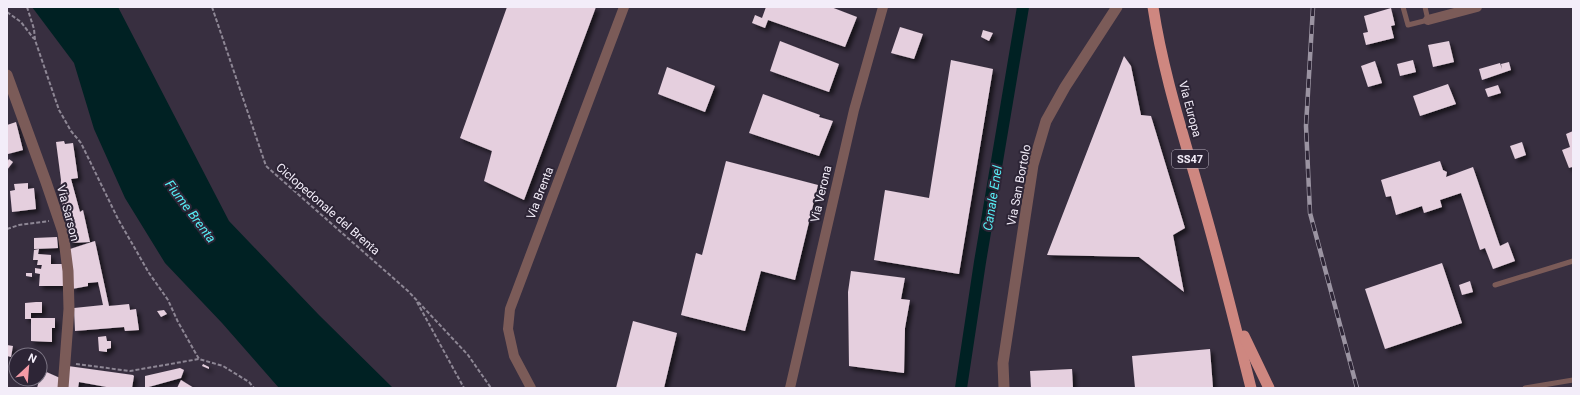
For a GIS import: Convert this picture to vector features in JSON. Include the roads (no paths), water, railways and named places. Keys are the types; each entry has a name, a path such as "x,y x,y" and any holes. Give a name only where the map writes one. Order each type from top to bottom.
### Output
{"highway":[{"name":"Via Europa","path":"1153,7 1162,56 1171,92 1231,309"},
{"name":"SS47","path":"1231,309 1251,388"},
{"path":"1231,309 1268,388"}],"street":[{"name":"Via Brenta","path":"531,388 514,356 508,330 510,309 624,7"},
{"name":"Via Verona","path":"790,388 854,110 883,7"},
{"name":"Via San Bortolo","path":"1004,388 1003,363 1030,188 1034,165 1046,121 1065,87 1117,7"},
{"path":"1428,20 1477,7"},
{"name":"Via Sarson","path":"7,75 63,232 68,271 69,310 63,388"}],"lane":[{"path":"1403,7 1408,25 1428,20 1425,7"},
{"path":"1495,286 1573,261"},
{"path":"1525,388 1573,380"}],"water":[{"name":"Fiume Brenta","path":"32,7 118,7 229,221 319,315 393,388 279,388 222,323 165,263 125,198 94,129 74,63"}],"waterway":[{"name":"Canale Enel","path":"961,388 980,262 1023,7"}],"railway":[{"path":"1313,7 1306,126 1310,213 1357,388"}]}
